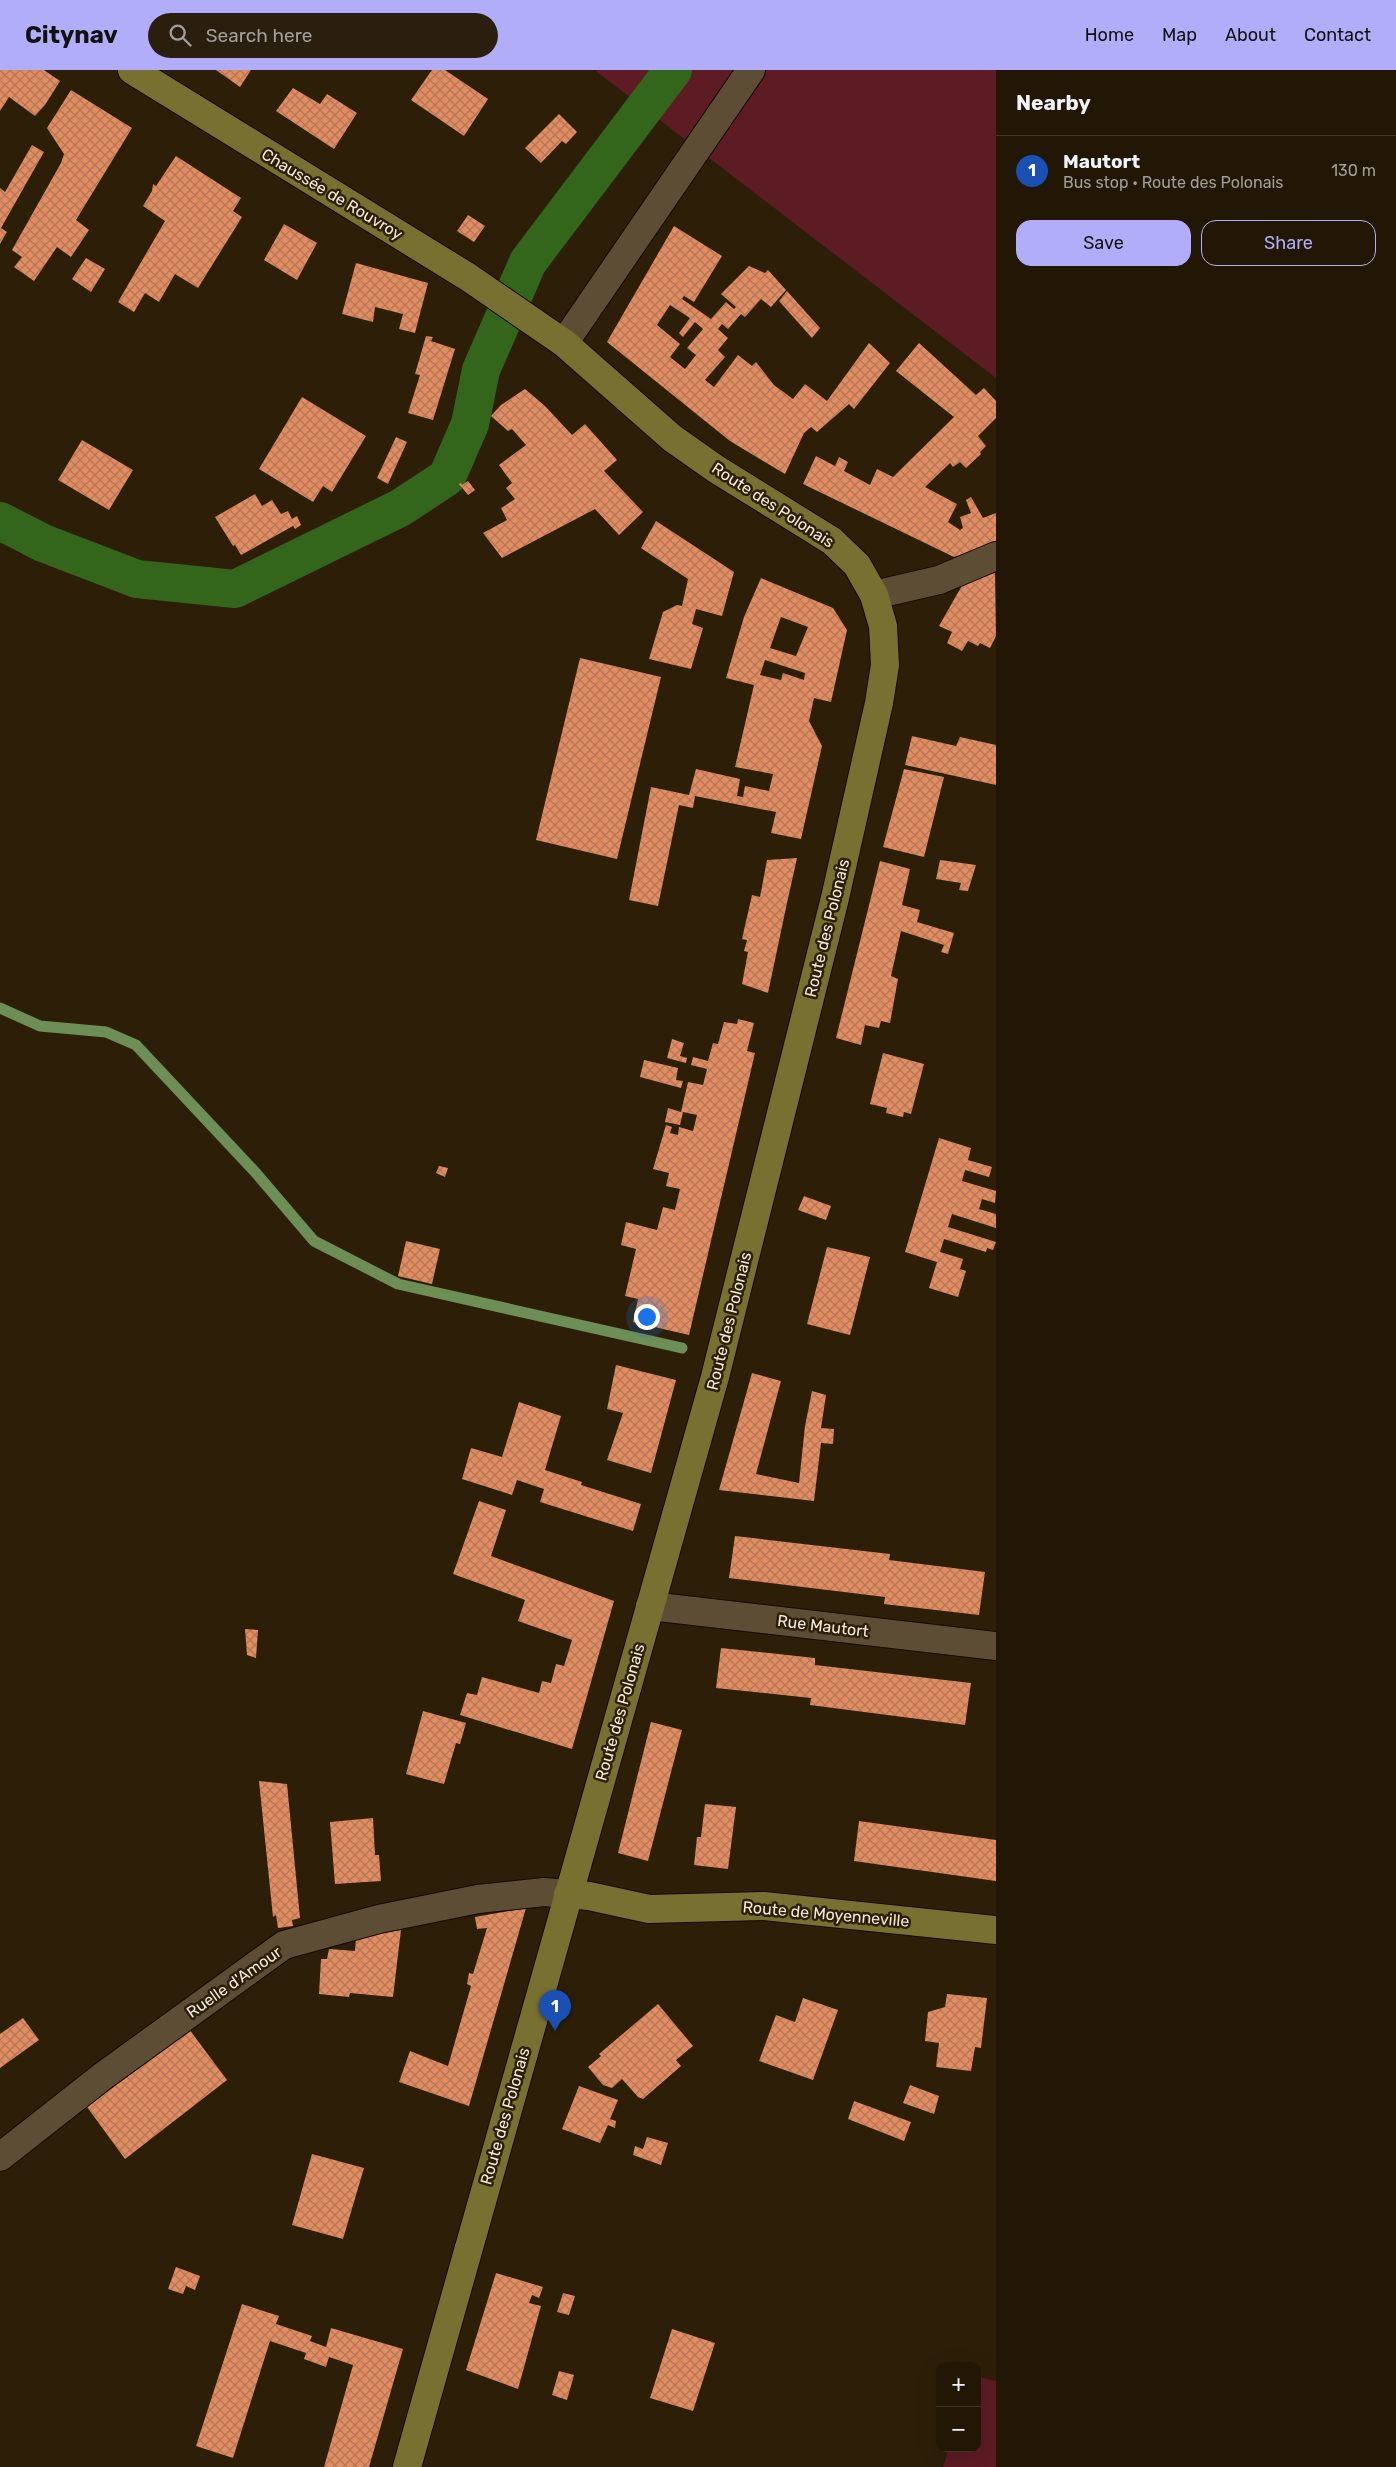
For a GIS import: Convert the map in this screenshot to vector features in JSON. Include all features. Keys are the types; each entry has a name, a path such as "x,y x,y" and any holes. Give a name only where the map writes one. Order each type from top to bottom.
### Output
{"main road":[{"name":"Chaussée de Rouvroy","path":"132,70 468,277 531,320"},
{"name":"Route des Polonais","path":"407,2467 717,1369 835,898 879,703 885,665 883,626 874,594 857,565 832,541 716,469 672,438 564,343 531,320"},
{"name":"Route de Moyenneville","path":"568,1894 590,1896 649,1909 764,1906 996,1930"}],"street":[{"path":"564,343 751,70"},
{"path":"874,594 939,580 996,556"},
{"name":"Rue Mautort","path":"650,1606 996,1646"},
{"name":"Ruelle d'Amour","path":"0,2157 103,2076 284,1945 379,1919 478,1899 544,1892 568,1894"}],"shaded area":[{"path":"596,70 996,70 996,378 597,72"},
{"path":"981,2377 996,2381 996,2467 943,2467 948,2452 981,2452"}],"building":[{"path":"0,70 44,70 60,81 45,105 35,116 9,97 0,111"},
{"path":"216,70 251,70 240,87"},
{"path":"432,70 445,70 488,99 464,136 411,100"},
{"path":"293,88 320,104 327,94 357,113 334,149 276,111"},
{"path":"71,90 132,128 76,220 89,230 71,257 57,247 34,281 14,267 22,257 12,250 61,163 64,154 47,128"},
{"path":"559,114 577,132 566,144 562,141 541,163 525,148"},
{"path":"32,145 44,152 1,228 7,232 0,244 0,188 5,192"},
{"path":"176,156 241,198 233,211 242,217 198,288 175,274 159,302 145,293 134,312 118,302 165,221 143,206 152,191 153,184 156,186"},
{"path":"468,215 485,226 474,242 457,231"},
{"path":"284,224 317,243 297,280 264,260"},
{"path":"674,226 722,256 694,302 684,296 682,299 711,319 726,302 734,309 736,307 721,294 749,266 765,273 768,270 786,290 771,307 761,299 745,317 741,314 728,329 722,324 718,329 728,338 718,350 725,357 705,380 714,387 738,355 752,366 756,362 774,385 793,399 805,384 827,401 869,343 890,363 854,409 849,404 817,432 811,427 804,433 785,474 730,441 607,342","holes":["670,305 690,318 679,333 683,337 695,322 703,329 687,348 696,355 685,369 670,357 680,344 657,325"]},
{"path":"86,258 105,269 91,292 72,279"},
{"path":"356,263 428,283 415,333 399,329 403,314 375,307 373,322 342,314"},
{"path":"787,291 820,328 812,338 779,301"},
{"path":"426,336 433,337 431,341 455,349 433,420 408,413 420,375 415,374"},
{"path":"919,343 976,395 984,388 996,401 996,418 978,436 986,446 980,452 981,454 966,468 960,462 953,467 950,463 925,487 957,504 948,522 960,530 963,528 960,517 971,513 966,500 971,497 983,518 996,513 996,542 954,557 803,484 816,456 835,466 839,457 848,462 844,471 870,485 877,469 893,477 954,417 896,371"},
{"path":"525,389 545,406 572,435 585,424 617,460 604,471 643,512 619,535 595,509 502,558 483,533 507,520 501,508 515,499 506,488 512,483 499,465 526,445 512,429 508,431 491,416 501,405"},
{"path":"302,397 366,436 332,492 323,486 313,502 259,469"},
{"path":"396,437 407,442 388,484 377,478"},
{"path":"82,440 133,470 109,510 58,480"},
{"path":"468,481 475,490 468,495 459,484 461,483 462,485"},
{"path":"255,494 262,506 272,500 281,514 288,511 292,519 297,516 301,525 295,529 293,526 241,555 235,545 233,546 215,517"},
{"path":"656,521 734,572 722,616 696,609 692,624 703,628 691,669 649,659 663,612 677,605 682,606 688,579 641,548"},
{"path":"995,572 996,636 990,648 980,643 978,646 968,641 962,651 947,643 952,632 939,626 964,582"},
{"path":"761,578 833,608 847,630 831,702 814,698 809,721 822,746 801,839 771,833 776,812 695,796 693,808 679,805 658,906 629,900 651,787 689,795 696,769 740,779 737,796 743,797 745,786 769,791 773,774 735,767 754,685 726,678 744,617","holes":["781,617 808,627 796,656 770,648","765,660 805,673 804,680 783,673 781,680 760,675"]},
{"path":"580,658 661,677 617,859 536,840"},
{"path":"912,736 956,746 960,737 996,745 996,785 905,765"},
{"path":"904,769 944,777 924,857 883,847"},
{"path":"797,858 768,993 742,984 748,952 744,951 747,940 742,939 752,895 760,897 767,860"},
{"path":"940,860 976,865 968,891 959,890 961,883 936,879"},
{"path":"880,861 910,869 902,905 920,910 917,922 954,933 948,954 941,952 944,945 901,931 891,976 898,979 890,1023 881,1021 879,1028 865,1025 861,1045 836,1038"},
{"path":"738,1019 754,1023 747,1051 755,1053 689,1335 633,1322 638,1299 625,1296 636,1249 621,1245 626,1222 657,1230 663,1207 675,1210 680,1189 666,1186 669,1173 653,1169 666,1125 672,1127 670,1133 678,1135 679,1127 693,1131 697,1115 683,1112 680,1125 665,1122 668,1108 681,1112 688,1082 703,1085 707,1069 691,1065 693,1057 708,1061 713,1043 718,1044 724,1022 737,1024"},
{"path":"672,1039 684,1043 680,1056 687,1058 686,1063 667,1058"},
{"path":"883,1053 924,1064 911,1114 904,1112 903,1117 886,1113 887,1108 870,1104"},
{"path":"644,1060 678,1068 676,1080 683,1081 681,1088 640,1077"},
{"path":"939,1138 971,1148 968,1160 992,1167 989,1177 965,1170 962,1181 996,1191 995,1203 982,1199 979,1209 996,1214 996,1228 952,1214 948,1227 996,1242 993,1250 987,1248 986,1252 944,1239 940,1252 963,1259 960,1269 966,1271 958,1297 929,1288 937,1262 905,1252"},
{"path":"439,1166 448,1168 445,1177 436,1173"},
{"path":"804,1196 831,1206 826,1220 798,1210"},
{"path":"406,1241 440,1249 432,1284 398,1276"},
{"path":"827,1247 870,1257 850,1335 807,1324"},
{"path":"616,1365 676,1380 651,1473 607,1460 623,1413 607,1409"},
{"path":"752,1373 781,1381 756,1474 799,1483 805,1426 812,1391 826,1395 821,1428 834,1429 833,1444 821,1443 814,1501 719,1490"},
{"path":"519,1402 561,1416 545,1470 582,1482 581,1485 641,1504 633,1531 540,1502 544,1489 517,1480 512,1495 462,1479 471,1448 502,1457"},
{"path":"479,1501 506,1510 491,1556 614,1601 572,1749 460,1715 467,1693 477,1695 482,1677 539,1693 542,1681 551,1683 556,1664 564,1666 572,1640 518,1621 525,1600 453,1574"},
{"path":"735,1536 890,1554 889,1560 985,1572 979,1615 884,1604 885,1597 729,1578"},
{"path":"245,1629 258,1630 256,1658 247,1655"},
{"path":"721,1648 815,1658 815,1665 971,1683 965,1725 810,1705 811,1698 716,1688"},
{"path":"423,1711 466,1723 460,1744 456,1743 444,1784 406,1774"},
{"path":"651,1722 682,1730 648,1861 618,1853"},
{"path":"259,1781 287,1784 300,1918 292,1920 293,1926 278,1928 276,1915 273,1917"},
{"path":"705,1804 736,1807 728,1869 694,1865 697,1837 701,1837"},
{"path":"373,1818 375,1855 379,1855 381,1881 335,1884 330,1822"},
{"path":"859,1821 996,1840 996,1881 854,1861"},
{"path":"526,1908 469,2106 399,2082 410,2051 448,2066 471,1986 467,1984 469,1973 473,1974 487,1928 477,1929 475,1917"},
{"path":"401,1930 393,1997 350,1993 349,1997 319,1994 321,1959 327,1959 329,1949 355,1951 356,1937"},
{"path":"947,1994 987,1998 981,2048 975,2047 971,2071 936,2067 939,2043 925,2041 928,2012 945,2007"},
{"path":"803,1998 838,2010 813,2080 759,2061 776,2015 795,2022"},
{"path":"658,2004 693,2046 676,2060 681,2066 643,2099 638,2097 622,2079 612,2088 603,2085 588,2067 601,2056 599,2054"},
{"path":"23,2018 39,2040 0,2068 0,2034"},
{"path":"189,2029 227,2080 125,2159 87,2107"},
{"path":"910,2085 939,2096 934,2114 903,2103"},
{"path":"579,2086 618,2100 610,2119 616,2121 615,2128 608,2125 600,2143 562,2129"},
{"path":"854,2101 911,2122 904,2141 848,2119"},
{"path":"647,2137 668,2143 661,2165 633,2155 635,2146 643,2149"},
{"path":"312,2154 364,2168 343,2239 292,2225"},
{"path":"176,2267 200,2276 195,2290 186,2286 183,2294 168,2289"},
{"path":"496,2273 543,2287 539,2298 532,2295 529,2303 541,2306 518,2389 466,2370"},
{"path":"563,2293 575,2296 569,2315 557,2312"},
{"path":"242,2304 279,2316 276,2324 312,2336 310,2341 326,2347 331,2328 403,2349 369,2467 324,2467 353,2365 329,2357 326,2367 304,2359 306,2353 270,2341 233,2458 196,2446"},
{"path":"672,2329 715,2343 693,2411 650,2398"},
{"path":"559,2371 574,2375 567,2400 552,2395"}],"waterway":[{"path":"0,521 43,543 137,579 235,589 400,508 447,477 470,424 481,370 528,262 673,70"},
{"path":"0,1008 40,1026 106,1032 136,1045 256,1173 314,1241 398,1284 682,1348"}],"place":[{"name":"Mautort","path":"555,2031"}]}
